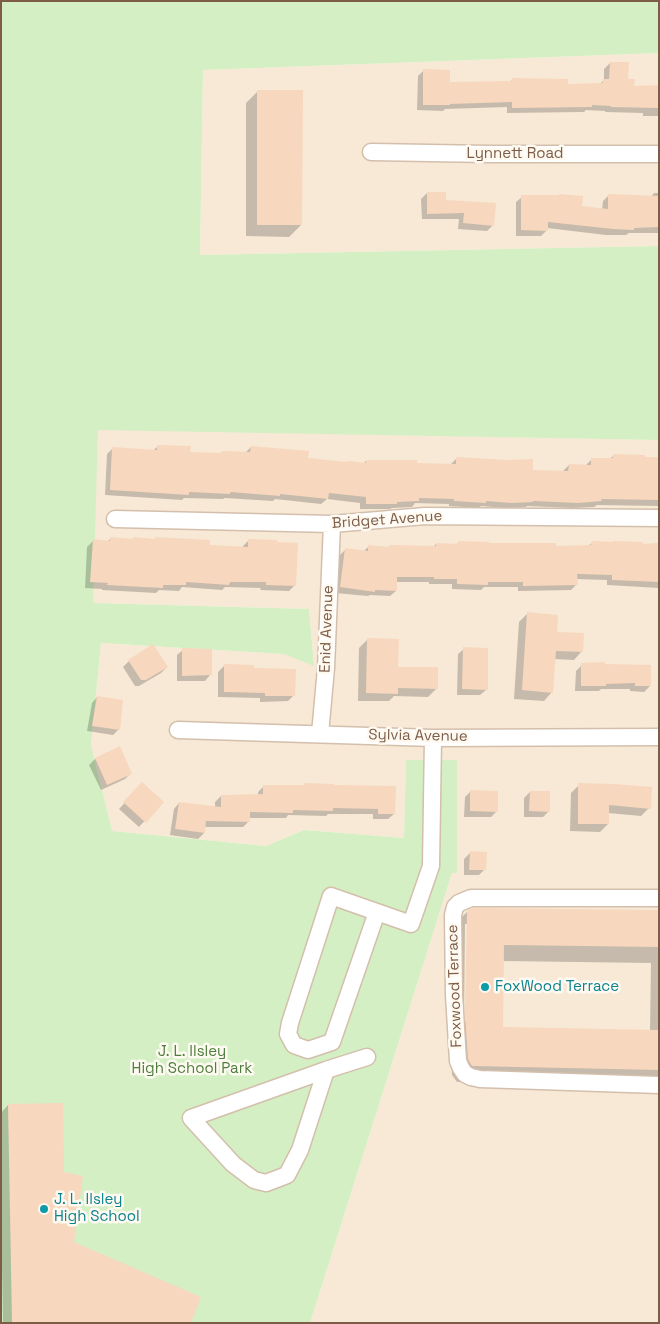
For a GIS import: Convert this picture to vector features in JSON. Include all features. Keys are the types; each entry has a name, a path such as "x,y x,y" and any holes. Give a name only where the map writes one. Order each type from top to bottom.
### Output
{"street":[{"name":"Lynnett Road","path":"371,152 659,154"},
{"name":"Bridget Avenue","path":"115,519 332,524 425,516 659,518"},
{"name":"Enid Avenue","path":"320,734 326,668 332,524"},
{"name":"Sylvia Avenue","path":"178,730 433,738 659,737"},
{"path":"377,912 332,1042 308,1050 294,1045 288,1034 290,1023 331,896 377,912 411,924 430,866 433,738"},
{"name":"Foxwood Terrace","path":"659,898 471,898 464,900 456,907 453,915 453,924 454,996 458,1061 465,1074 480,1079 659,1085"},
{"path":"326,1070 300,1150 287,1175 266,1183 254,1180 233,1164 192,1118 326,1070 367,1057"}],"shaded area":[{"path":"659,53 659,246 200,255 203,70"},
{"path":"98,429 659,440 659,1323 310,1323 452,873 457,873 456,848 406,760 404,838 304,830 266,846 112,831 91,745 101,643 284,654 314,665 309,609 92,603"}],"green space":[{"name":"J. L. Ilsley High School Park","path":"1,1 659,1 659,53 203,70 200,255 659,246 659,440 98,430 93,603 309,609 314,666 284,654 101,643 91,745 112,831 266,846 304,830 404,838 406,760 457,760 457,873 452,873 310,1323 1,1323"}],"building":[{"path":"610,62 629,62 628,79 635,79 634,86 659,85 659,108 592,105 592,107 512,108 512,102 423,105 423,69 450,70 450,82 512,81 512,78 568,79 568,84 603,83 603,79 609,79"},
{"path":"257,90 303,90 302,225 257,225"},
{"path":"427,192 446,192 446,200 496,203 494,226 463,223 464,213 427,214"},
{"path":"559,194 583,196 582,206 608,209 608,194 659,196 659,227 634,228 634,230 548,222 548,231 521,230 521,195"},
{"path":"157,445 191,446 190,452 222,453 222,451 250,452 251,446 309,451 308,458 366,463 366,460 417,460 417,463 456,464 456,457 508,460 533,459 533,470 568,471 569,464 591,465 591,458 613,458 613,454 645,455 645,457 659,457 659,500 601,499 602,501 578,503 486,501 486,503 454,501 454,499 419,498 419,501 397,502 397,504 366,504 366,497 329,493 328,499 280,494 280,496 230,492 230,494 189,492 189,495 110,490 112,447 157,450"},
{"path":"110,537 210,540 210,545 248,547 248,539 298,543 296,586 266,585 266,582 230,582 229,585 186,582 186,585 163,585 163,588 107,585 108,583 90,582 93,539 110,541"},
{"path":"458,541 556,543 556,546 591,545 592,541 659,543 659,582 612,580 612,575 577,574 578,585 523,586 523,582 488,582 488,585 457,584 457,579 397,577 397,591 375,590 375,592 340,587 345,548 368,551 368,545 389,547 389,545 436,546 436,543 458,544"},
{"path":"527,612 558,615 557,632 584,633 583,652 556,651 553,693 522,690"},
{"path":"367,638 399,639 398,667 438,667 438,689 398,688 398,694 366,693"},
{"path":"153,644 168,667 146,680 141,680 128,660"},
{"path":"463,647 488,648 488,690 462,689"},
{"path":"182,648 212,649 212,675 182,676"},
{"path":"605,662 605,664 651,665 651,686 635,686 635,683 581,686 581,663"},
{"path":"224,664 254,665 254,668 296,669 295,696 265,696 265,693 224,692"},
{"path":"97,696 123,700 120,730 92,726"},
{"path":"120,746 132,774 107,785 95,758"},
{"path":"142,782 164,802 146,823 123,802"},
{"path":"304,783 396,786 395,814 378,814 378,809 333,808 333,811 293,810 293,813 250,812 250,822 206,821 205,833 175,829 179,802 221,807 221,795 263,794 263,785 304,785"},
{"path":"578,783 652,787 651,809 609,805 609,824 578,824"},
{"path":"470,790 498,791 498,812 470,811"},
{"path":"530,791 550,791 550,812 529,811"},
{"path":"470,851 487,852 486,870 469,870"},
{"name":"FoxWood Terrace","path":"473,908 659,910 659,947 504,945 503,1027 659,1030 659,1070 472,1066 468,1059 465,1015 467,911"},
{"name":"J. L. Ilsley High School","path":"63,1103 64,1172 83,1176 74,1242 201,1297 191,1323 12,1323 8,1104"}],"place":[{"name":"FoxWood Terrace","path":"485,987"},
{"name":"J. L. Ilsley High School","path":"44,1209"}]}
